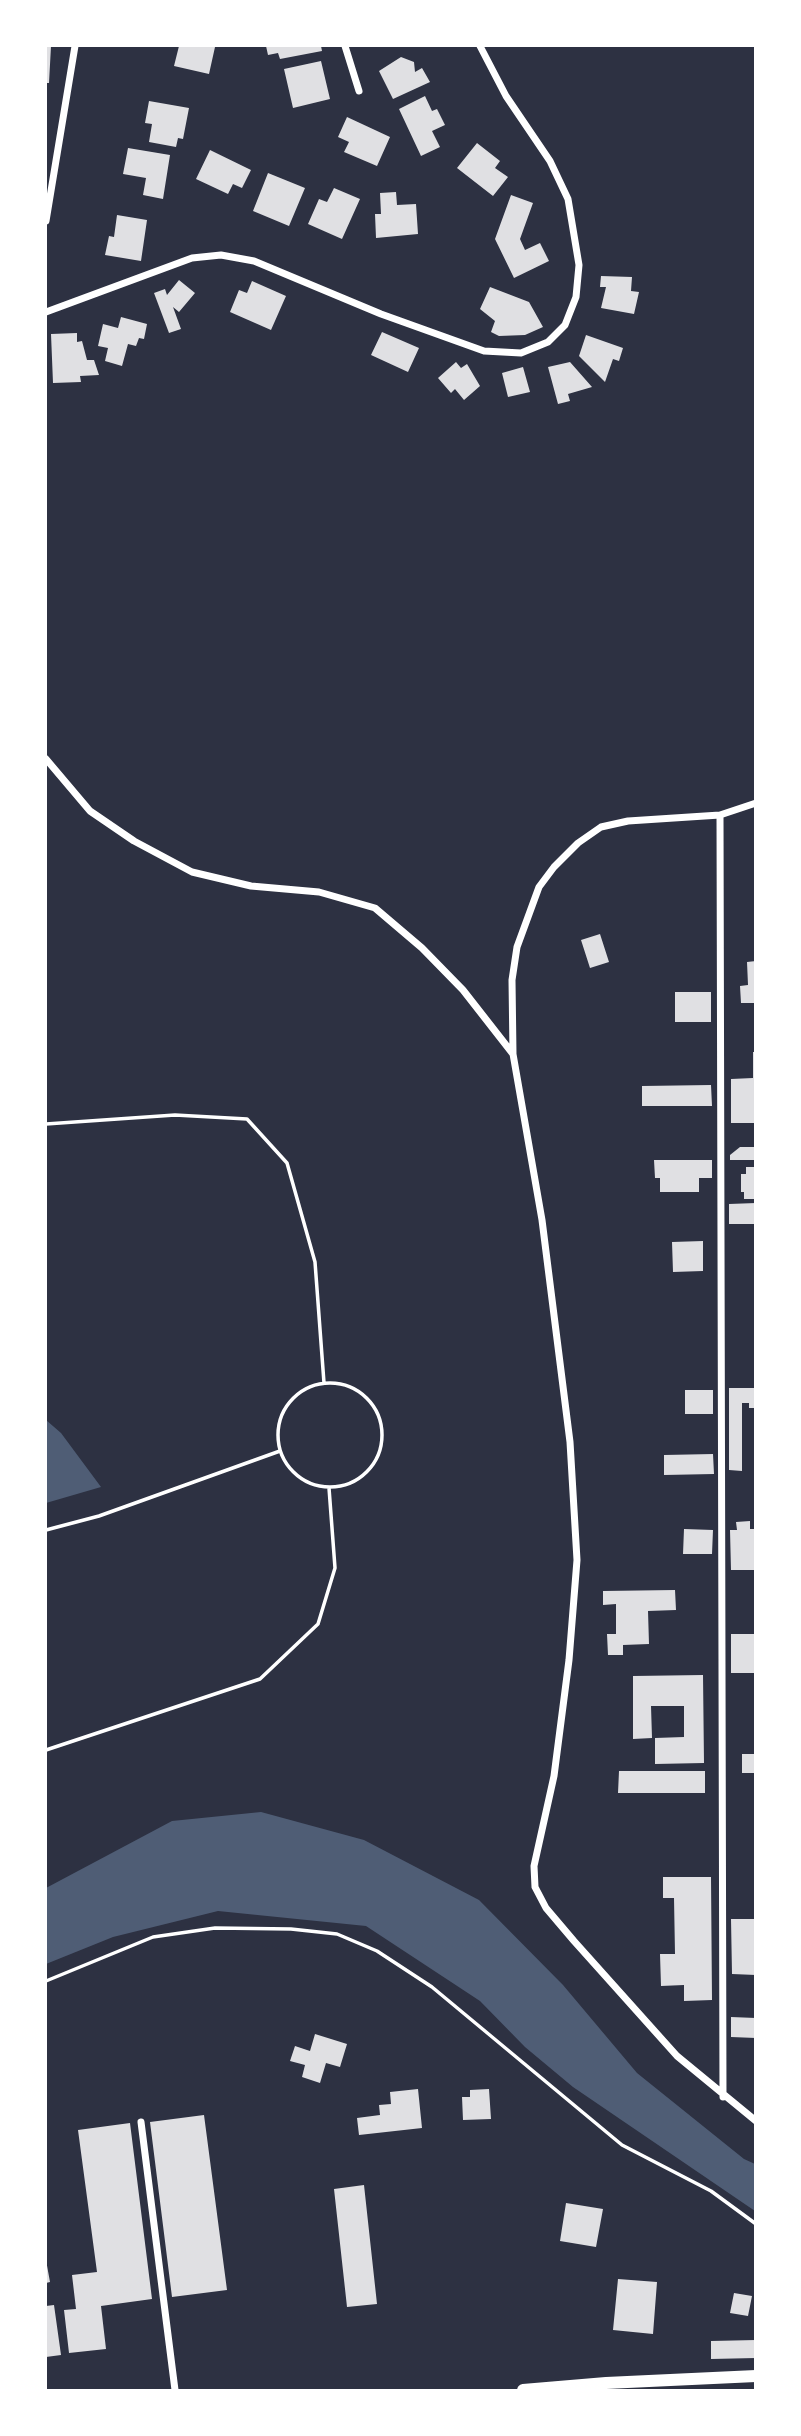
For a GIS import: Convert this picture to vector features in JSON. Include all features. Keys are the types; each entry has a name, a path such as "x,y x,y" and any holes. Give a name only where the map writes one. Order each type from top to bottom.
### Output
{"street":[{"path":"46,220 75,46"},
{"path":"345,46 359,91"},
{"path":"46,312 192,258 221,255 254,261 381,314 484,351 521,353 548,342 565,326 576,297 579,265 568,199 550,161 506,96 480,46"},
{"path":"46,759 90,811 134,841 192,872 251,886 319,892 375,908 455,982 513,1054"},
{"path":"755,803 720,815 628,821 601,827 578,843 539,887 517,947 512,980 513,1054 544,1234 570,1442 577,1560 569,1660 554,1776 534,1866 535,1887 546,1908 573,1941 677,2056 755,2121"},
{"path":"720,815 723,2097"},
{"path":"141,2122 175,2390"},
{"path":"523,2390 755,2376"}],"path":[{"path":"46,1124 175,1115 247,1119 287,1163 315,1262 324,1383"},
{"path":"324,1383 342,1384 359,1391 372,1404 380,1420 383,1436 372,1467 360,1479 329,1488 313,1485 298,1477 287,1466 280,1451 278,1433 282,1415 292,1400 306,1389 324,1383"},
{"path":"46,1530 99,1516 280,1451"},
{"path":"46,1750 260,1679 318,1624 335,1568 329,1488"},
{"path":"46,1981 153,1937 215,1928 291,1929 337,1934 377,1951 432,1987 622,2146 711,2191 755,2224"}],"water":[{"path":"46,1420 61,1433 101,1487 46,1503"},
{"path":"261,1812 364,1840 479,1900 563,1985 637,2073 744,2159 755,2164 755,2211 573,2087 525,2047 480,2001 366,1926 218,1911 113,1937 46,1964 46,1888 172,1821"}],"building":[{"path":"46,46 51,46 49,83 46,83"},
{"path":"179,46 215,47 209,74 174,66"},
{"path":"266,46 321,46 322,51 280,59 278,53 268,55"},
{"path":"401,57 414,62 415,72 422,68 430,82 393,99 379,71"},
{"path":"321,61 330,99 293,108 284,69"},
{"path":"425,96 432,111 437,109 445,125 432,131 440,147 421,156 399,109"},
{"path":"149,101 189,108 183,139 178,138 176,147 149,142 152,124 145,123"},
{"path":"347,117 390,137 377,166 344,152 349,142 338,137"},
{"path":"477,143 500,161 495,168 508,177 493,196 457,168"},
{"path":"128,148 170,155 163,199 143,195 146,178 123,174"},
{"path":"210,150 251,170 242,188 233,184 228,194 196,179"},
{"path":"268,173 305,188 289,226 253,211"},
{"path":"334,188 360,199 342,239 308,224 319,199 327,202"},
{"path":"396,192 397,205 416,204 418,234 376,238 375,214 381,214 380,193"},
{"path":"511,195 533,203 520,239 525,250 540,243 549,261 514,278 495,239"},
{"path":"117,215 147,220 141,261 105,255 109,236 114,237"},
{"path":"601,276 632,277 631,291 639,292 634,314 601,308 606,287 600,287"},
{"path":"179,280 195,293 179,312 173,307 181,329 169,333 154,293 165,289 167,295"},
{"path":"252,281 286,296 271,330 230,312 239,290 247,293"},
{"path":"490,287 529,302 543,327 525,335 499,336 491,332 495,321 480,309"},
{"path":"121,317 147,324 144,339 139,338 136,346 128,344 122,366 105,361 108,348 98,346 103,324 118,328"},
{"path":"382,332 419,348 408,372 371,355"},
{"path":"77,333 77,342 82,341 87,360 94,360 99,375 80,376 81,382 53,383 51,334"},
{"path":"586,335 623,348 619,361 613,359 605,382 579,356"},
{"path":"456,362 461,368 467,364 480,386 464,400 455,389 451,393 438,378"},
{"path":"570,362 592,387 568,394 570,401 558,404 548,367"},
{"path":"523,367 530,392 508,397 502,373"},
{"path":"600,934 609,962 590,968 581,940"},
{"path":"756,961 756,1003 741,1003 740,986 748,985 747,962"},
{"path":"675,992 711,992 711,1022 675,1022"},
{"path":"753,1052 756,1052 756,1123 731,1123 731,1079 753,1078"},
{"path":"711,1085 712,1106 642,1106 642,1086"},
{"path":"740,1147 756,1147 756,1160 730,1160 730,1155"},
{"path":"654,1160 712,1160 712,1178 699,1178 699,1192 660,1192 660,1178 655,1178"},
{"path":"746,1167 756,1167 756,1199 744,1199 744,1192 741,1192 741,1174 746,1174"},
{"path":"756,1203 756,1224 729,1224 729,1204"},
{"path":"703,1241 703,1271 673,1272 672,1242"},
{"path":"729,1388 756,1388 756,1408 749,1408 749,1403 742,1403 742,1471 729,1470"},
{"path":"685,1390 713,1390 713,1414 685,1414"},
{"path":"713,1454 714,1474 664,1475 664,1455"},
{"path":"750,1521 750,1529 755,1529 756,1570 731,1570 730,1530 737,1530 736,1522"},
{"path":"684,1529 713,1530 712,1554 683,1554"},
{"path":"675,1590 676,1610 648,1611 649,1644 623,1645 623,1655 608,1655 607,1634 616,1634 616,1604 603,1605 603,1591"},
{"path":"731,1634 756,1634 756,1673 731,1673"},
{"path":"703,1675 704,1763 655,1764 655,1738 684,1737 684,1706 651,1706 652,1738 633,1739 633,1676"},
{"path":"742,1754 756,1754 756,1773 742,1773"},
{"path":"619,1771 705,1771 705,1793 618,1793"},
{"path":"663,1877 711,1877 712,2000 684,2001 684,1985 661,1986 660,1954 675,1954 674,1898 663,1898"},
{"path":"731,1919 756,1919 756,1975 732,1974"},
{"path":"731,2017 756,2018 756,2038 731,2037"},
{"path":"315,2034 347,2044 340,2067 326,2063 320,2083 302,2077 305,2065 290,2061 295,2046 310,2051"},
{"path":"418,2089 422,2128 359,2135 357,2118 380,2115 379,2105 391,2104 390,2092"},
{"path":"489,2089 491,2119 463,2120 462,2097 470,2097 470,2090"},
{"path":"204,2115 227,2290 172,2297 150,2122"},
{"path":"130,2123 152,2299 101,2306 106,2349 69,2353 64,2310 76,2309 72,2275 97,2272 78,2130"},
{"path":"364,2185 377,2304 347,2307 334,2189"},
{"path":"566,2203 603,2209 596,2247 560,2241"},
{"path":"46,2260 50,2282 46,2283"},
{"path":"618,2279 657,2282 653,2334 613,2330"},
{"path":"734,2293 752,2296 748,2316 730,2313"},
{"path":"54,2305 61,2355 46,2357 46,2306"},
{"path":"756,2340 756,2358 711,2359 711,2341"}]}
